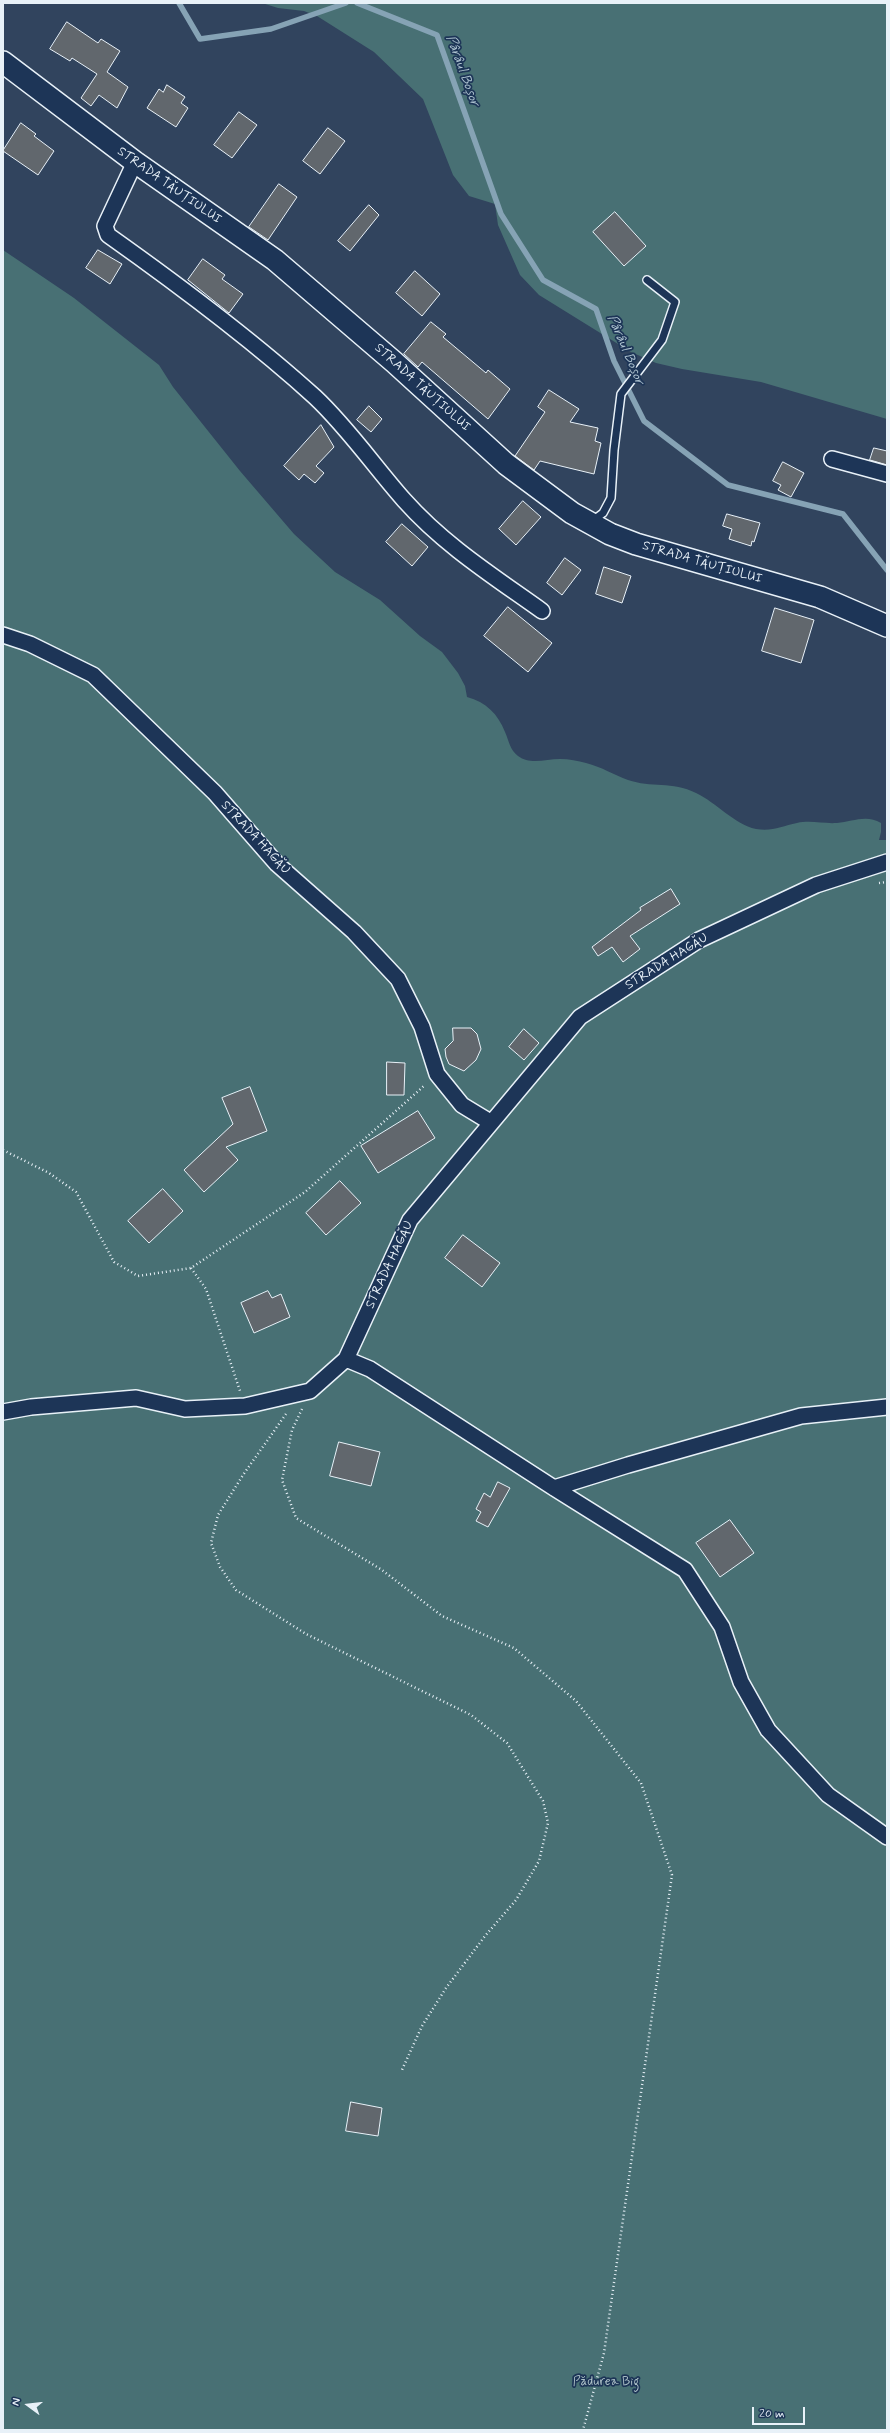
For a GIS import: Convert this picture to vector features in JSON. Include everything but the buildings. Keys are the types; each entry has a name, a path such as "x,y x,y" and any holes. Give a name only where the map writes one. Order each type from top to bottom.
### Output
{"street":[{"name":"STRADA TĂUȚIULUI","path":"3,62 135,162 275,260 394,362 506,464 572,513 610,534 636,544 820,597 887,626"},
{"path":"135,162 105,226 108,235 211,308 315,398 371,459 404,500 450,546 542,611"},
{"path":"832,458 887,474"},
{"name":"STRADA HAGĂU","path":"3,635 30,644 94,674 215,793 277,864 354,932 398,979 422,1028 437,1074 462,1105 490,1122"},
{"name":"STRADA HAGĂU","path":"346,1358 410,1220 490,1122 580,1017 698,940 816,885 887,862"},
{"path":"3,1412 31,1406 136,1398 185,1409 245,1406 310,1391 346,1358 370,1370 685,1570 722,1627 741,1682 768,1730 828,1795 887,1837"},
{"path":"554,1488 628,1464 801,1416 887,1407"}],"lane":[{"path":"589,523 603,514 611,498 614,450 621,394 662,340 674,302 647,280"}],"path":[{"path":"3,1150 49,1173 76,1192 114,1262 138,1276 191,1268 305,1192 437,1074"},
{"path":"191,1268 206,1289 245,1406"},
{"path":"310,1391 292,1430 282,1480 296,1518 382,1570 442,1616 514,1648 576,1701 641,1783 672,1874 604,2353 583,2430"},
{"path":"292,1409 283,1417 218,1514 211,1542 220,1567 236,1590 265,1610 372,1668 471,1715 507,1744 543,1801 548,1823 539,1861 516,1900 485,1936 446,1988 422,2026 401,2072"},
{"path":"296,1409 301,1411"}],"green space":[{"path":"262,3 887,3 887,419 761,382 682,369 656,363 631,352 539,295 520,275 498,225 495,204 469,196 453,175 423,99 374,52 317,16 304,11 278,8"},
{"name":"Pădurea Big","path":"3,250 74,298 159,365 173,387 240,471 294,534 335,572 380,600 420,636 442,652 458,673 465,686 467,697 480,702 495,714 502,726 511,748 518,756 523,759 533,761 567,759 586,763 628,780 645,784 687,789 704,797 740,823 756,829 772,829 802,822 837,823 859,819 870,819 881,823 879,840 887,840 887,2430 3,2430"}],"waterway":[{"name":"Pârâul Boșor","path":"179,3 200,39 271,29 346,3"},
{"name":"Pârâul Boșor","path":"357,3 437,35 501,214 543,280 596,309 614,361 644,421 728,485 843,514 887,570"}]}
